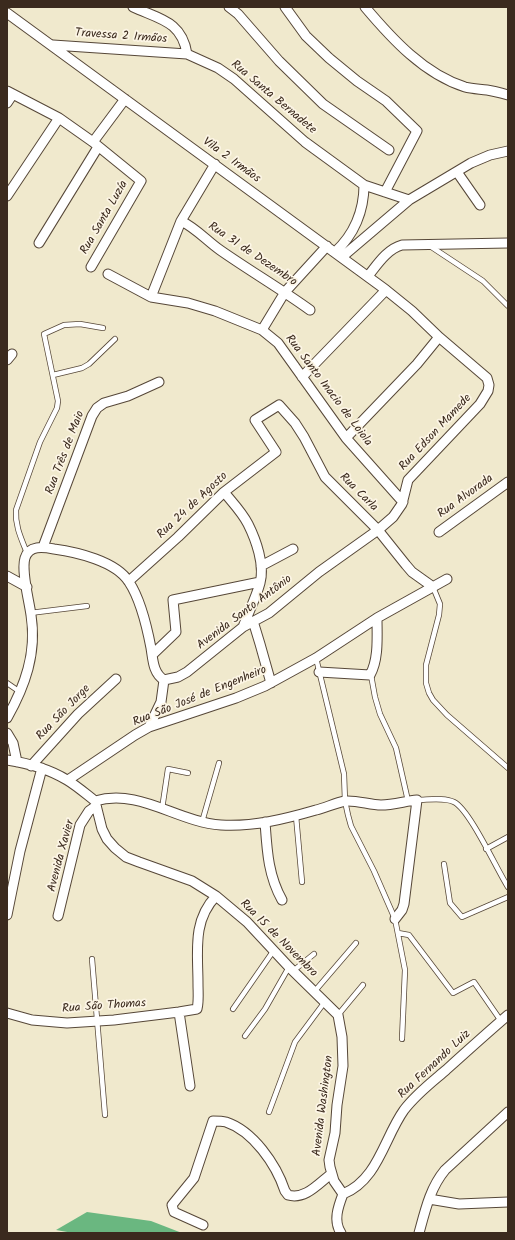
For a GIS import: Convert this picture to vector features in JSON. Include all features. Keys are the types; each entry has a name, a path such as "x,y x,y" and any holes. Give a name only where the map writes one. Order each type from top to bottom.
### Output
{"street":[{"path":"229,7 238,14 279,61 323,104 388,150"},
{"path":"285,7 306,36 329,58 386,101 417,131 385,192"},
{"path":"365,7 388,34 425,67 453,83 468,88 487,90 508,95"},
{"path":"138,8 166,21 175,27 182,35 186,43 187,54"},
{"name":"Vila 2 Irmãos","path":"7,12 386,290 488,378 488,391"},
{"name":"Travessa 2 Irmãos","path":"53,45 187,54"},
{"name":"Rua Santa Bernadete","path":"187,54 218,68 234,79 305,142 364,185 409,200"},
{"path":"7,103 10,93 59,118 96,144"},
{"path":"39,243 96,144 125,99"},
{"path":"7,196 59,118"},
{"name":"Rua Santa Luzía","path":"91,267 140,181 96,144"},
{"path":"338,255 409,200 472,162 490,155 508,151"},
{"path":"151,297 181,221 215,164"},
{"path":"456,172 480,205"},
{"path":"338,255 359,216 364,198 364,185"},
{"name":"Rua 31 de Dezembro","path":"181,221 242,266 285,292 310,310"},
{"path":"368,276 390,251 402,245 508,243"},
{"path":"262,330 285,292 327,246"},
{"name":"Rua Santo Inacio de Loiola","path":"108,274 151,297 188,303 215,311 262,330 278,343 346,438 403,502"},
{"path":"302,377 386,290"},
{"path":"346,438 417,364 438,335"},
{"name":"Rua Três de Maio","path":"43,547 92,416 97,408 104,403 128,396 159,382"},
{"name":"Rua Edson Mamede","path":"378,530 393,517 403,502 408,480 464,422 480,404 488,391"},
{"name":"Rua 24 de Agosto","path":"129,581 178,537 224,492 276,452 255,420 279,405"},
{"name":"Rua Carla","path":"279,405 301,432 325,477 378,530 412,572 433,587"},
{"name":"Rua Alvorada","path":"439,532 508,482"},
{"path":"224,492 238,508 248,523 261,566 260,582 243,627"},
{"name":"Avenida Santo Antônio","path":"164,680 178,678 187,672 243,627 269,613 319,572 378,530"},
{"path":"7,718 20,692 31,662 33,641 24,568 25,559 27,553 33,548 43,547 81,553 116,569 129,581 141,608 156,673 164,680 161,702 150,727"},
{"path":"261,566 293,549"},
{"path":"7,576 26,588"},
{"name":"Rua São José de Engenheiro","path":"68,780 135,735 150,727 236,698 271,683 316,658 377,618 447,579"},
{"path":"152,654 176,632 173,600 260,582"},
{"path":"319,672 366,676 371,674 375,660 377,618"},
{"path":"253,622 271,683"},
{"name":"Rua São Jorge","path":"31,766 78,714 116,679"},
{"path":"7,733 13,744 17,762"},
{"path":"7,760 42,768 68,780 95,804 106,798 126,798 202,822 227,825 248,825 296,816 345,801 382,805 413,800 404,904 402,910 395,919"},
{"path":"7,915 20,851 42,768"},
{"name":"Rua 15 de Novembro","path":"95,804 100,824 107,839 115,848 126,857 192,881 216,896 247,922 291,970 338,1015"},
{"name":"Avenida Xavier","path":"58,916 80,825 95,804"},
{"path":"265,822 271,875 282,900"},
{"name":"Rua São Thomas","path":"7,1013 32,1020 66,1023 197,1009 198,938 200,924 208,904 216,896"},
{"path":"179,1012 190,1086"},
{"name":"Avenida Washington","path":"338,1015 342,1037 343,1066 337,1105 336,1133 330,1160 331,1174 343,1194"},
{"name":"Rua Fernando Luiz","path":"343,1194 354,1189 365,1180 396,1123 414,1097 504,1018"},
{"path":"419,1233 429,1199 439,1177 444,1170 507,1115"},
{"path":"203,1225 174,1212 172,1205 194,1178 213,1121 225,1122 239,1129 258,1144 272,1162 288,1195 300,1196 306,1194 331,1174"},
{"path":"341,1233 336,1219 343,1194"},
{"path":"429,1199 460,1204 508,1202"}],"lane":[{"path":"427,244 483,281 508,306"},
{"path":"27,553 17,529 15,520 16,510 40,442 57,408 57,393 44,334 64,325 80,324 103,328"},
{"path":"53,375 82,368 89,364 115,339"},
{"path":"433,587 440,604 439,615 426,665 426,683 429,692 433,700 447,715 508,768"},
{"path":"30,613 87,606"},
{"path":"316,658 344,774 345,801 351,826 374,871 395,919 404,970 402,1039"},
{"path":"371,674 380,714 396,748 413,800 444,800 453,802 465,811 508,887"},
{"path":"7,683 20,692"},
{"path":"202,822 218,763"},
{"path":"162,809 168,768 188,773"},
{"path":"296,816 302,882"},
{"path":"486,849 508,837"},
{"path":"444,864 450,903 462,917 508,897"},
{"path":"398,933 409,934 453,993 474,982 504,1018"},
{"path":"314,992 356,943"},
{"path":"234,1009 274,950"},
{"path":"245,1036 291,970 314,954"},
{"path":"92,958 96,1021 105,1115"},
{"path":"338,1015 363,985"},
{"path":"269,1112 295,1042 324,1003"}],"green space":[{"path":"87,1212 151,1221 182,1233 73,1233 56,1230"}]}
